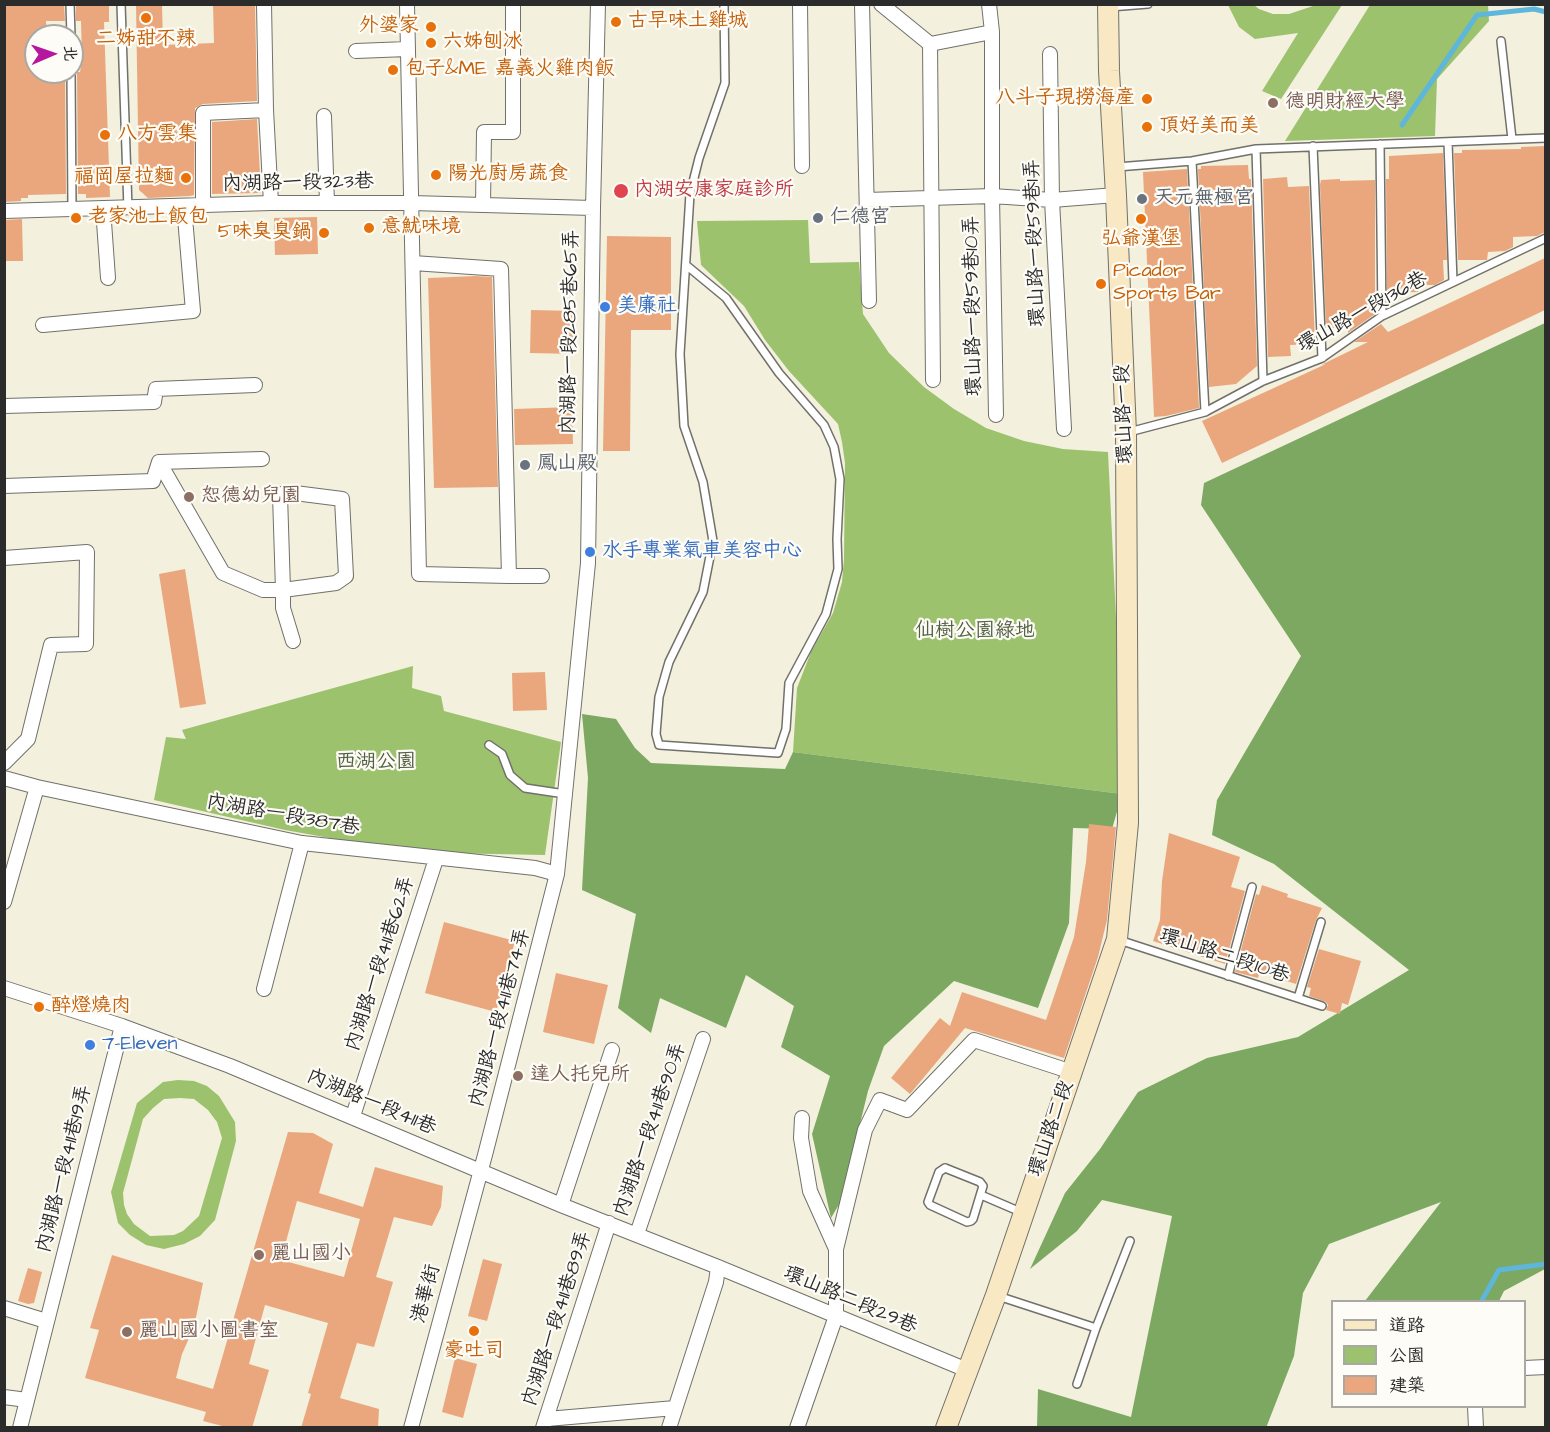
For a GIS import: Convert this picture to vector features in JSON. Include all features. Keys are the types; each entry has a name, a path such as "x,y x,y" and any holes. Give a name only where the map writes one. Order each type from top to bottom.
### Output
{"street":[{"path":"264,4 266,110 272,203"},
{"path":"407,4 406,50 419,574 542,576"},
{"path":"483,205 484,132 513,132 513,4"},
{"name":"內湖路一段285巷65弄","path":"557,874 588,563 592,208 598,4"},
{"path":"800,4 802,166"},
{"path":"862,4 869,301"},
{"path":"881,4 930,44"},
{"name":"環山路一段59巷10弄","path":"989,4 992,32 996,416"},
{"name":"環山路一段","path":"1108,6 1126,433 1128,823"},
{"path":"930,44 992,32"},
{"path":"930,44 933,380"},
{"path":"356,51 406,50"},
{"name":"環山路一段59巷1弄","path":"1050,54 1052,200 1064,429"},
{"path":"203,205 203,113 266,110"},
{"path":"324,116 327,203"},
{"path":"867,200 992,196 1052,200 1116,195"},
{"name":"內湖路一段323巷","path":"4,211 272,203 411,203 592,208"},
{"path":"43,325 194,311 184,206"},
{"path":"103,208 108,278"},
{"path":"413,263 501,269 509,576"},
{"path":"4,406 154,402 156,389 255,384"},
{"path":"159,462 262,459"},
{"path":"4,486 153,481 159,462"},
{"path":"159,462 223,573 263,590 283,590 336,583 346,576 342,499 287,492 279,495 283,590 284,608 292,641"},
{"path":"4,558 87,552 86,644 51,645 28,739 4,763"},
{"name":"內湖路一段387巷","path":"4,778 302,843 535,868 557,874"},
{"path":"4,902 37,787"},
{"name":"環山路二段","path":"946,1428 996,1295 1117,939 1128,823"},
{"path":"264,989 302,843"},
{"name":"內湖路一段411巷62弄","path":"353,1116 436,859"},
{"name":"內湖路一段411巷74弄","path":"480,1170 557,874"},
{"name":"內湖路一段411巷","path":"4,988 122,1026 231,1066 718,1267"},
{"name":"內湖路一段411巷19弄","path":"20,1428 122,1026"},
{"name":"內湖路一段411巷90弄","path":"637,1234 703,1039"},
{"path":"797,1428 836,1316 836,1249 865,1130 880,1100 906,1110 974,1040 1072,1072"},
{"path":"561,1204 612,1050"},
{"path":"802,1118 801,1138 810,1191 836,1249"},
{"name":"港華街","path":"411,1428 480,1170"},
{"name":"內湖路一段411巷89弄","path":"545,1423 609,1223"},
{"path":"669,1428 716,1282 718,1267"},
{"name":"環山路二段29巷","path":"718,1267 967,1370"},
{"path":"4,1308 46,1321"},
{"path":"1526,1368 1545,1367"},
{"path":"4,1397 27,1400"},
{"path":"545,1423 675,1408"},
{"path":"1475,1408 1476,1428"}],"lane":[{"path":"70,4 71,24"},
{"path":"121,4 128,209"},
{"path":"686,265 726,298 778,373 824,425 834,447 840,479 838,569 826,614 789,683 786,729 778,753 659,745 656,734 659,697 669,662 703,592 713,541 703,482 684,426 680,354 690,194 699,158 725,83 724,4"},
{"path":"1108,6 1148,4"},
{"path":"1501,41 1512,139"},
{"path":"71,84 72,209"},
{"path":"1115,167 1192,161 1256,149 1545,138"},
{"path":"1449,142 1453,282"},
{"path":"1380,144 1382,316"},
{"path":"1313,146 1322,358"},
{"path":"1256,149 1263,381"},
{"path":"1192,161 1205,412"},
{"name":"環山路一段136巷","path":"1126,433 1205,412 1263,381 1322,358 1382,316 1545,238"},
{"path":"489,745 502,753 510,775 525,788 565,794"},
{"path":"1228,976 1252,887"},
{"path":"1298,998 1321,922"},
{"name":"環山路二段10巷","path":"1117,939 1322,1006"},
{"path":"945,1168 980,1182 984,1189 981,1195 973,1219 967,1222 928,1202 939,1172 945,1168"},
{"path":"981,1195 1023,1214"},
{"path":"1077,1384 1130,1241"},
{"path":"996,1295 1096,1328"}],"green space":[{"path":"1228,5 1254,5 1273,14 1289,14 1316,5 1342,5 1281,99 1262,91 1298,33 1255,39 1239,27"},
{"path":"1370,5 1488,5 1489,21 1437,79 1435,136 1285,141"},
{"name":"仙樹公園綠地","path":"808,220 810,263 859,262 863,314 889,353 924,387 954,409 986,428 1024,441 1063,449 1108,452 1122,794 793,752 797,688 811,652 833,613 842,582 845,463 842,442 838,424 789,371 765,340 744,306 701,265 697,221"},
{"path":"1545,323 1545,1269 1504,1291 1500,1300 1366,1300 1441,1202 1329,1244 1303,1293 1294,1356 1266,1428 1037,1427 1038,1389 1131,1417 1172,1216 1102,1200 1077,1231 1030,1269 1065,1193 1100,1149 1138,1092 1207,1058 1298,1037 1409,970 1274,864 1212,835 1217,800 1301,656 1201,505 1204,483"},
{"name":"西湖公園","path":"413,666 412,688 441,696 444,711 561,742 545,855 441,853 363,844 285,830 154,800 166,737 186,739 182,730"},
{"path":"582,714 616,719 635,748 651,763 785,769 793,752 1122,794 1112,829 1073,828 1069,923 1038,1008 954,981 884,1046 868,1091 841,1201 831,1218 812,1134 830,1076 781,1047 794,1006 746,975 726,1028 660,998 651,1033 618,1008 636,914 582,890 588,778"},
{"path":"194,1081 207,1086 219,1096 235,1122 236,1141 215,1220 200,1236 184,1244 164,1249 146,1245 130,1235 118,1223 111,1192 137,1103 163,1082","holes":["164,1099 194,1099 208,1110 217,1122 222,1138 199,1216 183,1231 174,1235 150,1236 134,1224 127,1214 123,1193 143,1119"]}],"building":[{"path":"4,4 64,4 65,21 24,24 24,84 65,84 66,194 28,195 28,198 21,198 21,201 4,202"},
{"path":"76,4 109,4 109,22 104,22 110,197 86,198 86,194 78,194 77,84 84,84 84,24 76,21"},
{"path":"136,4 162,4 163,45 214,43 213,4 255,4 257,101 203,104 195,108 194,195 148,198 139,190"},
{"path":"257,119 261,193 212,194 212,122"},
{"path":"1545,146 1545,232 1537,236 1513,237 1513,247 1505,251 1488,252 1487,260 1458,260 1454,153 1462,153 1462,150 1521,149 1521,147"},
{"path":"1443,153 1447,260 1443,260 1444,280 1435,285 1418,285 1418,292 1387,293 1386,179 1389,179 1389,156"},
{"path":"1248,165 1249,179 1251,179 1257,366 1236,384 1209,387 1198,169 1201,169 1201,166"},
{"path":"1187,169 1199,408 1154,417 1143,172"},
{"path":"1287,177 1288,187 1309,186 1315,344 1290,345 1291,356 1268,357 1263,179"},
{"path":"1340,179 1340,181 1375,180 1375,314 1348,333 1348,328 1326,328 1320,185 1321,180"},
{"path":"317,217 318,254 275,255 274,218"},
{"path":"22,219 23,261 4,261 4,220"},
{"path":"607,236 671,237 671,330 631,330 630,451 603,451"},
{"path":"1545,258 1545,310 1222,463 1202,421 1326,364 1321,365 1368,342 1354,342 1381,324 1388,332"},
{"path":"492,277 498,487 434,488 428,278"},
{"path":"531,310 575,311 575,354 530,353"},
{"path":"572,407 573,444 515,445 514,409"},
{"path":"185,569 206,704 180,708 159,574"},
{"path":"545,672 547,710 513,711 512,673"},
{"path":"1089,824 1116,827 1107,920 1098,957 1064,1058 965,1028 910,1094 891,1078 940,1018 950,1026 962,992 1046,1020 1074,937 1086,862"},
{"path":"1169,833 1240,857 1231,887 1245,891 1225,964 1153,941 1160,920 1162,881"},
{"path":"1262,885 1288,894 1287,897 1322,908 1296,984 1264,974 1259,974 1258,978 1235,972 1256,894 1259,895"},
{"path":"444,922 515,941 496,1012 425,993"},
{"path":"1319,949 1361,961 1348,1005 1342,1003 1340,1014 1326,1010 1328,1005 1326,1002 1309,996 1311,988 1307,987"},
{"path":"556,973 608,985 594,1044 543,1032"},
{"path":"288,1132 313,1133 333,1144 319,1193 363,1207 375,1167 443,1186 441,1207 432,1226 394,1217 376,1277 393,1282 374,1347 357,1343 340,1398 379,1409 378,1428 301,1428 311,1394 308,1393 328,1323 265,1305 249,1364 269,1370 252,1428 230,1428 203,1421 206,1412 85,1378 99,1330 90,1328 112,1255 203,1283 194,1327 182,1354 176,1378 213,1389","holes":["297,1201 360,1219 344,1277 281,1260"]},
{"path":"483,1259 502,1264 487,1321 468,1316"},
{"path":"28,1268 42,1272 34,1303 28,1304 18,1301"},
{"path":"455,1358 477,1364 463,1418 442,1412"}],"waterway":[{"path":"1402,125 1477,15 1534,9 1546,12"},
{"path":"1482,1300 1499,1270 1546,1264"}],"place":[{"name":"二姊甜不辣","path":"146,18"},
{"name":"古早味土雞城","path":"616,22"},
{"name":"外婆家","path":"431,27"},
{"name":"六姊刨冰","path":"431,43"},
{"name":"包子&ME 嘉義火雞肉飯","path":"393,70"},
{"name":"八斗子現撈海產","path":"1147,99"},
{"name":"德明財經大學","path":"1273,103"},
{"name":"頂好美而美","path":"1147,127"},
{"name":"八方雲集","path":"105,135"},
{"name":"陽光廚房蔬食","path":"436,175"},
{"name":"福岡屋拉麵","path":"186,178"},
{"name":"內湖安康家庭診所","path":"621,191"},
{"name":"天元無極宮","path":"1142,199"},
{"name":"老家池上飯包","path":"76,218"},
{"name":"仁德宮","path":"818,218"},
{"name":"弘爺漢堡","path":"1141,219"},
{"name":"意魷味境","path":"369,228"},
{"name":"5味臭臭鍋","path":"324,233"},
{"name":"Picador Sports Bar","path":"1101,284"},
{"name":"美廉社","path":"605,307"},
{"name":"鳳山殿","path":"525,465"},
{"name":"恕德幼兒園","path":"189,497"},
{"name":"水手專業氣車美容中心","path":"590,552"},
{"name":"醉燈燒肉","path":"39,1007"},
{"name":"7-Eleven","path":"90,1045"},
{"name":"達人托兒所","path":"518,1076"},
{"name":"麗山國小","path":"259,1255"},
{"name":"豪吐司","path":"474,1331"},
{"name":"麗山國小圖書室","path":"127,1332"}]}
